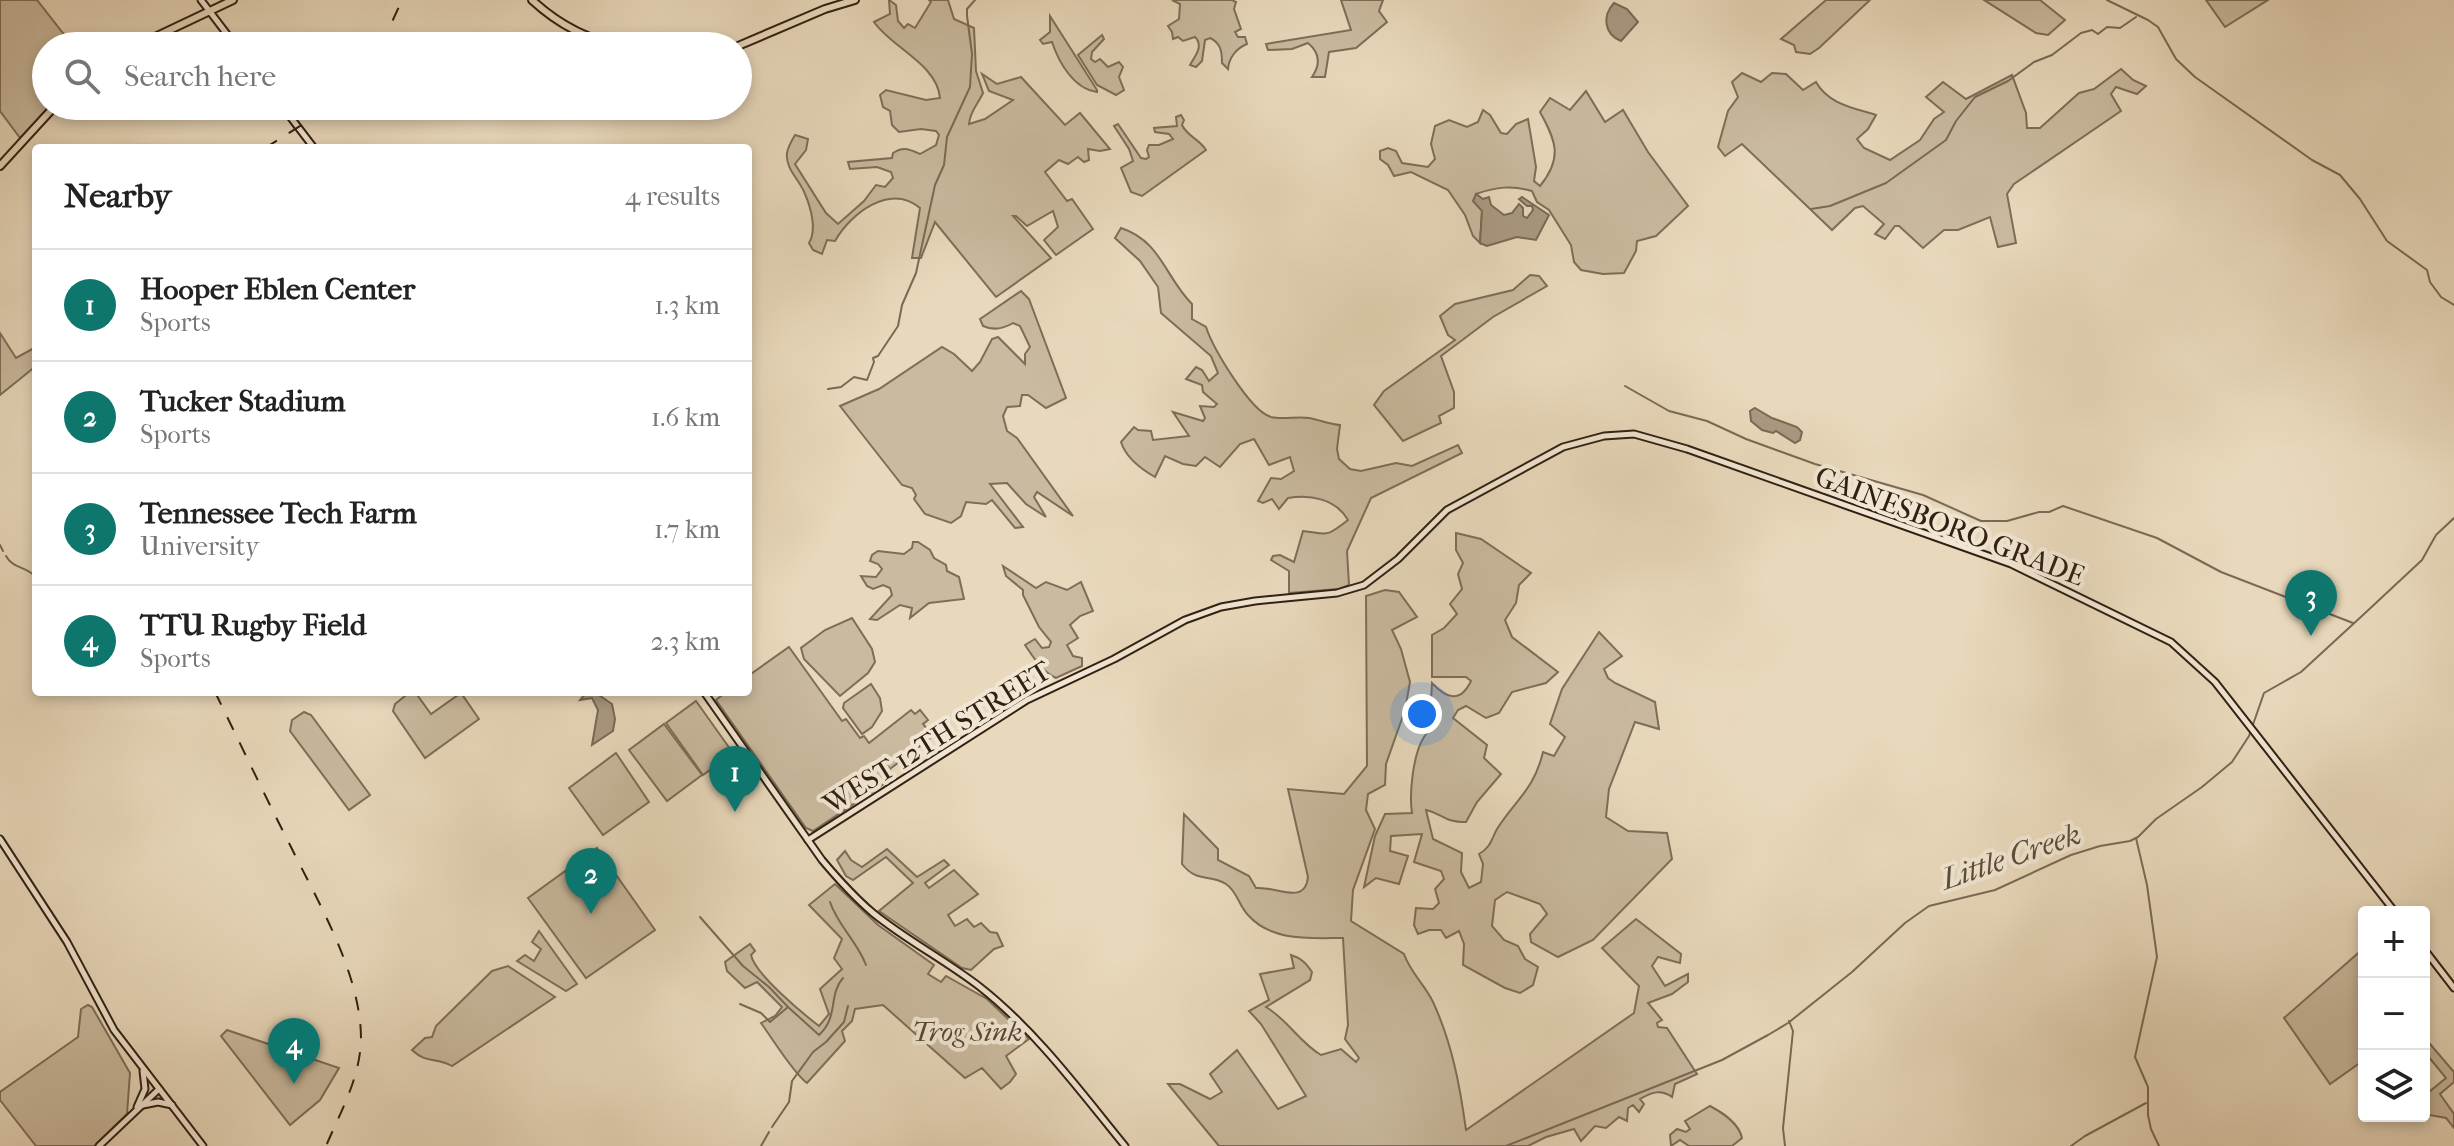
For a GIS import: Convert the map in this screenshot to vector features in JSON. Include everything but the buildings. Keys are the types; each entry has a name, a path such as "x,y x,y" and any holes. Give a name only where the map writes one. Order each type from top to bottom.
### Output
{"main road":[{"path":"201,0 225,32"},
{"path":"165,32 233,0"},
{"path":"532,0 576,32"},
{"path":"752,40 825,9 855,0"},
{"path":"0,166 42,120"},
{"path":"293,120 311,144"},
{"name":"GAINESBORO GRADE","path":"1432,523 1464,499 1563,447 1604,436 1645,436 1978,552 2073,592 2171,642 2185,653 2215,682 2390,906"},
{"name":"WEST 12TH STREET","path":"808,840 1014,707 1052,686 1114,659 1204,612 1255,601 1337,593 1364,585 1398,559 1432,523"},
{"path":"707,696 844,886 874,914 979,987 1008,1011 1125,1146"},
{"path":"0,839 67,942 114,1030 203,1146"},
{"path":"2430,957 2454,988"},
{"path":"133,1114 145,1089 142,1067"},
{"path":"99,1146 159,1089"},
{"path":"142,1105 157,1102 172,1105"}],"green space":[{"path":"0,0 37,0 62,32 32,32 32,120 37,120 20,138 0,111"},
{"path":"889,0 896,5 898,21 904,28 908,24 915,28 931,2 929,0 948,0 954,19 974,28 976,71 983,93 969,124 985,119 1013,100 989,91 982,74 997,84 1021,77 1065,125 1080,113 1110,149 1088,149 1089,160 1084,162 1078,157 1068,164 1059,160 1045,172 1067,201 1072,199 1093,229 1056,255 1044,240 1058,227 1053,211 1027,226 1013,216 1051,258 996,297 935,222 921,258 912,258 920,208 908,201 884,200 872,205 851,221 835,241 827,240 822,254 813,250 809,243 813,232 811,212 787,159 788,148 795,135 808,139 806,150 795,164 826,213 838,224 864,201 876,185 885,187 893,178 891,172 877,167 850,169 848,162 892,158 893,153 903,149 920,154 936,145 939,135 936,131 921,129 899,132 892,125 890,111 883,107 880,95 886,90 926,100 940,98 931,75 874,22 890,14"},
{"path":"1172,0 1236,2 1234,9 1241,29 1235,32 1238,37 1245,37 1247,44 1234,54 1228,69 1222,63 1219,45 1210,38 1205,40 1202,61 1196,67 1190,65 1198,51 1198,40 1195,37 1183,41 1178,37 1173,39 1168,26 1179,19 1180,4"},
{"path":"1341,0 1383,0 1379,11 1387,22 1356,48 1329,52 1325,77 1312,77 1318,59 1308,43 1292,49 1268,50 1266,44 1351,30"},
{"path":"1826,0 1870,0 1819,48 1810,54 1796,52 1794,45 1781,39"},
{"path":"1984,0 2040,0 2065,20 2048,35 2036,33"},
{"path":"2206,0 2268,0 2225,27"},
{"path":"1050,16 1097,92 1074,80 1052,42 1043,44 1040,40 1050,32"},
{"path":"1102,35 1104,39 1092,52 1091,59 1095,62 1100,59 1108,67 1119,62 1123,67 1119,77 1124,90 1116,95 1097,85 1078,55"},
{"path":"2121,69 2146,86 2137,94 2116,87 2111,94 2121,111 2014,184 2007,194 2016,243 1998,247 1990,217 1958,230 1944,230 1923,248 1899,226 1895,226 1885,239 1875,234 1884,224 1863,206 1855,208 1832,230 1742,144 1725,156 1718,147 1728,111 1738,97 1732,82 1742,73 1761,82 1772,73 1786,74 1803,90 1816,82 1834,100 1876,115 1868,129 1857,139 1864,148 1890,160 1920,140 1934,119 1944,112 1926,97 1943,82 1966,99 2012,75 2026,113 2027,128 2040,128 2079,93 2094,89"},
{"path":"1586,91 1605,122 1623,110 1648,152 1688,206 1656,236 1637,241 1636,251 1624,273 1603,274 1581,270 1574,262 1571,245 1549,210 1537,202 1532,191 1504,188 1476,194 1482,211 1480,243 1448,190 1411,172 1394,176 1380,159 1380,151 1388,148 1396,151 1402,163 1428,167 1435,159 1431,144 1435,126 1449,120 1467,127 1478,122 1483,110 1490,115 1501,133 1507,134 1516,124 1528,119 1536,167 1534,181 1540,186 1552,167 1555,149 1540,112 1550,98 1570,110"},
{"path":"1181,115 1184,129 1206,150 1142,196 1131,192 1121,168 1133,161 1114,126 1118,124 1141,158 1146,159 1149,157 1149,145 1159,145 1173,139 1169,134 1155,132 1154,128 1177,126 1176,117"},
{"path":"1121,228 1134,234 1154,251 1192,304 1192,319 1206,327 1224,363 1253,403 1271,417 1309,418 1340,425 1339,459 1350,469 1361,471 1396,463 1412,466 1458,445 1462,453 1371,498 1347,551 1349,585 1339,589 1289,593 1289,571 1271,560 1273,556 1280,555 1294,562 1303,531 1323,534 1348,520 1337,507 1313,498 1288,498 1279,509 1272,499 1263,503 1258,501 1271,478 1281,479 1294,471 1290,457 1269,465 1254,439 1240,444 1220,467 1205,457 1196,466 1165,456 1155,477 1139,467 1126,453 1121,442 1134,427 1151,431 1153,440 1189,436 1173,412 1203,421 1205,418 1200,406 1214,407 1217,404 1203,392 1202,385 1186,379 1196,367 1209,381 1218,373 1211,356 1161,313 1158,287 1140,261 1115,238"},
{"path":"1530,275 1539,276 1547,286 1493,317 1441,356 1454,392 1454,408 1439,416 1441,423 1403,441 1374,405 1384,391 1455,340 1448,335 1440,316 1455,304 1513,290"},
{"path":"1021,291 1029,299 1066,398 1046,408 1028,395 1022,395 1020,406 1007,407 1003,416 1007,431 1017,438 1073,516 1037,492 1034,497 1046,517 1026,504 1007,483 990,484 1023,527 1015,528 992,500 986,504 966,502 961,516 951,523 925,514 914,499 916,495 912,488 902,485 840,406 879,389 942,347 972,371 992,339 998,337 1025,364 1025,354 1030,347 1020,326 1013,323 1002,328 991,328 983,326 980,319"},
{"path":"0,333 16,358 32,349 32,369 0,395"},
{"path":"1456,533 1481,539 1531,573 1519,585 1516,603 1505,620 1512,637 1558,672 1546,683 1512,692 1499,713 1486,718 1466,706 1458,710 1453,718 1487,745 1484,758 1501,774 1477,802 1466,822 1453,821 1426,810 1433,839 1462,853 1461,872 1469,888 1481,882 1483,864 1479,854 1488,846 1530,785 1543,752 1554,756 1565,737 1550,724 1562,689 1599,632 1622,656 1604,669 1608,678 1655,702 1659,729 1635,722 1609,789 1606,817 1628,831 1667,833 1672,859 1593,940 1558,957 1531,942 1530,934 1547,914 1540,904 1507,892 1495,900 1492,926 1504,940 1518,946 1525,959 1538,967 1533,985 1520,993 1463,965 1464,944 1459,931 1446,938 1441,930 1418,934 1414,925 1416,908 1433,909 1439,903 1435,889 1444,879 1441,871 1414,862 1422,834 1391,836 1390,851 1408,856 1399,884 1376,878 1364,887 1375,836 1385,814 1412,813 1417,753 1439,710 1431,702 1432,683 1448,695 1458,696 1471,681 1466,677 1432,677 1432,635 1457,614 1450,604 1462,589 1458,574 1463,563 1456,550"},
{"path":"913,542 930,550 934,558 946,565 947,571 959,577 964,599 929,603 910,618 912,608 900,605 877,620 870,619 892,595 890,588 883,585 873,589 867,586 861,576 876,577 882,569 870,561 872,555 878,551 904,554 912,548"},
{"path":"1003,566 1036,588 1046,582 1067,590 1081,582 1093,611 1080,616 1070,625 1078,638 1067,645 1073,656 1082,658 1082,666 1056,678 1038,664 1025,645 1035,639 1042,648 1049,647 1051,642 1039,627 1023,590 1006,576"},
{"path":"1385,590 1399,592 1417,617 1392,630 1410,682 1405,710 1386,764 1385,785 1368,794 1366,810 1375,829 1353,890 1351,921 1404,954 1430,996 1450,1049 1466,1130 1634,1013 1639,986 1602,948 1636,919 1681,954 1680,963 1658,957 1652,966 1665,986 1688,974 1688,982 1672,994 1648,1003 1662,1020 1657,1023 1658,1027 1667,1028 1697,1074 1675,1084 1672,1097 1660,1092 1652,1093 1640,1099 1644,1104 1639,1112 1633,1105 1628,1108 1627,1121 1619,1117 1606,1128 1595,1126 1581,1141 1574,1129 1528,1146 1219,1146 1168,1084 1180,1084 1210,1099 1222,1092 1210,1074 1237,1050 1278,1109 1306,1096 1261,1024 1249,1011 1269,1000 1260,974 1294,968 1291,955 1310,969 1310,980 1266,1007 1321,1055 1341,1049 1356,1062 1359,1058 1345,1039 1348,1025 1343,938 1292,937 1268,930 1248,915 1226,884 1193,874 1182,864 1184,814 1218,849 1218,860 1249,876 1256,888 1289,893 1302,891 1308,877 1288,789 1344,794 1367,766 1366,596"},
{"path":"852,618 872,649 875,662 868,673 840,696 804,659 801,648 825,630"},
{"path":"789,647 842,721 846,719 860,738 864,736 869,743 911,710 915,714 920,710 928,720 923,724 933,736 890,769 882,760 894,777 813,831 806,828 716,700 721,696 752,696 752,673"},
{"path":"871,684 880,698 882,711 872,727 862,734 843,708 844,703"},
{"path":"405,696 418,696 431,714 457,696 463,696 479,719 425,758 393,711 395,704"},
{"path":"696,701 733,753 703,775 666,723"},
{"path":"304,712 311,715 370,795 349,810 290,731 292,720"},
{"path":"664,724 702,775 667,801 629,750"},
{"path":"616,753 649,802 603,835 569,788"},
{"path":"597,848 655,930 586,978 528,898"},
{"path":"887,849 917,877 944,860 949,865 925,883 929,888 954,870 978,894 948,915 955,926 967,919 974,927 981,923 990,932 997,933 1003,946 994,949 971,970 962,968 879,911 913,883 886,857 853,880 846,876 837,860 845,851 851,860 862,867"},
{"name":"Trog Sink","path":"835,884 878,925 934,965 928,974 941,982 946,976 987,999 1029,1039 1006,1056 1016,1074 1010,1082 1001,1089 982,1068 965,1078 883,1005 855,1009 852,1021 842,1031 845,1041 807,1083 796,1072 761,1023 775,1016 782,1007 757,982 745,988 727,971 725,962 750,944 755,951 751,955 754,963 761,972 780,993 819,1026 829,1014 820,989 842,969 834,958 842,939 809,905"},
{"path":"539,931 577,984 566,991 517,961 525,955 534,961 541,949 532,942"},
{"path":"2358,953 2358,1064 2330,1084 2284,1018"},
{"path":"508,966 555,997 452,1066 423,1057 412,1050 425,1038 432,1037 436,1026 492,971"},
{"path":"88,1005 130,1073 127,1114 94,1146 36,1146 0,1100 0,1092 78,1037 81,1009"},
{"path":"227,1030 339,1068 320,1100 290,1125 221,1036"},
{"path":"2430,1044 2454,1072 2454,1082 2440,1094 2454,1114 2454,1128 2446,1118 2430,1115 2430,1091 2446,1078 2430,1058"},
{"path":"1710,1106 1734,1123 1742,1138 1732,1146 1689,1146 1680,1140 1671,1146 1670,1135 1677,1129 1686,1132 1690,1129 1685,1121"}],"shaded area":[{"path":"1614,3 1627,9 1638,22 1621,41 1611,34 1606,19"},
{"path":"1476,194 1483,199 1489,197 1491,205 1504,215 1512,213 1519,204 1523,208 1523,216 1527,218 1533,210 1532,206 1519,199 1522,197 1549,215 1536,240 1517,237 1487,246 1480,243 1482,211 1473,201"},
{"path":"1755,408 1797,427 1802,432 1800,440 1795,443 1776,431 1762,430 1751,421 1750,411"},
{"path":"583,696 600,696 612,704 615,719 613,731 592,745 598,710 592,698 580,700"}],"waterway":[{"path":"828,389 841,387 854,377 867,380 873,358 878,356 898,326 902,305 916,273 935,185 944,165 947,137 970,87 972,54 967,9 975,0"},
{"path":"2107,0 2158,27 2176,59 2195,77 2312,160 2340,175 2387,241 2427,270 2430,282 2441,297 2454,305"},
{"path":"1811,209 1830,206 1886,183 1946,140 1975,97 2008,81 2034,62 2052,55 2081,33 2092,30 2098,34 2107,27 2120,28 2136,17"},
{"path":"1625,386 1669,411 1707,421 1815,464 1923,495 1981,521 2007,521 2063,506 2157,538 2221,572 2353,623"},
{"name":"Little Creek","path":"1506,1146 1722,1060 1768,1035 1852,972 1905,923 1929,906 1995,890 2071,855 2138,837 2156,819 2232,762 2249,736 2264,693 2301,672 2363,615 2422,560 2436,535 2454,518"},
{"path":"0,545 3,551"},
{"path":"6,556 32,574"},
{"path":"2136,838 2147,885 2157,957 2135,1057 2148,1087 2148,1115 2159,1146"},
{"path":"830,902 866,965"},
{"path":"700,917 743,966 788,1007"},
{"path":"740,1004 761,1013 770,1022 788,1007 819,1035 829,1021 838,985 843,978"},
{"path":"772,1127 789,1102 792,1081 813,1052 844,1022 848,1006"},
{"path":"1785,1146 1783,1128 1793,1031 1789,1021"},
{"path":"2071,1146 2146,1103"},
{"path":"761,1146 769,1132"}],"railway":[{"path":"387,32 402,0"},
{"path":"271,144 310,120"},
{"path":"217,696 336,938 359,1012 361,1037 358,1066 326,1146"}],"place":[{"name":"Tennessee Tech Farm","path":"2311,636"},
{"name":"Hooper Eblen Center","path":"735,812"},
{"name":"Tucker Stadium","path":"591,914"},
{"name":"TTU Rugby Field","path":"294,1084"}]}
